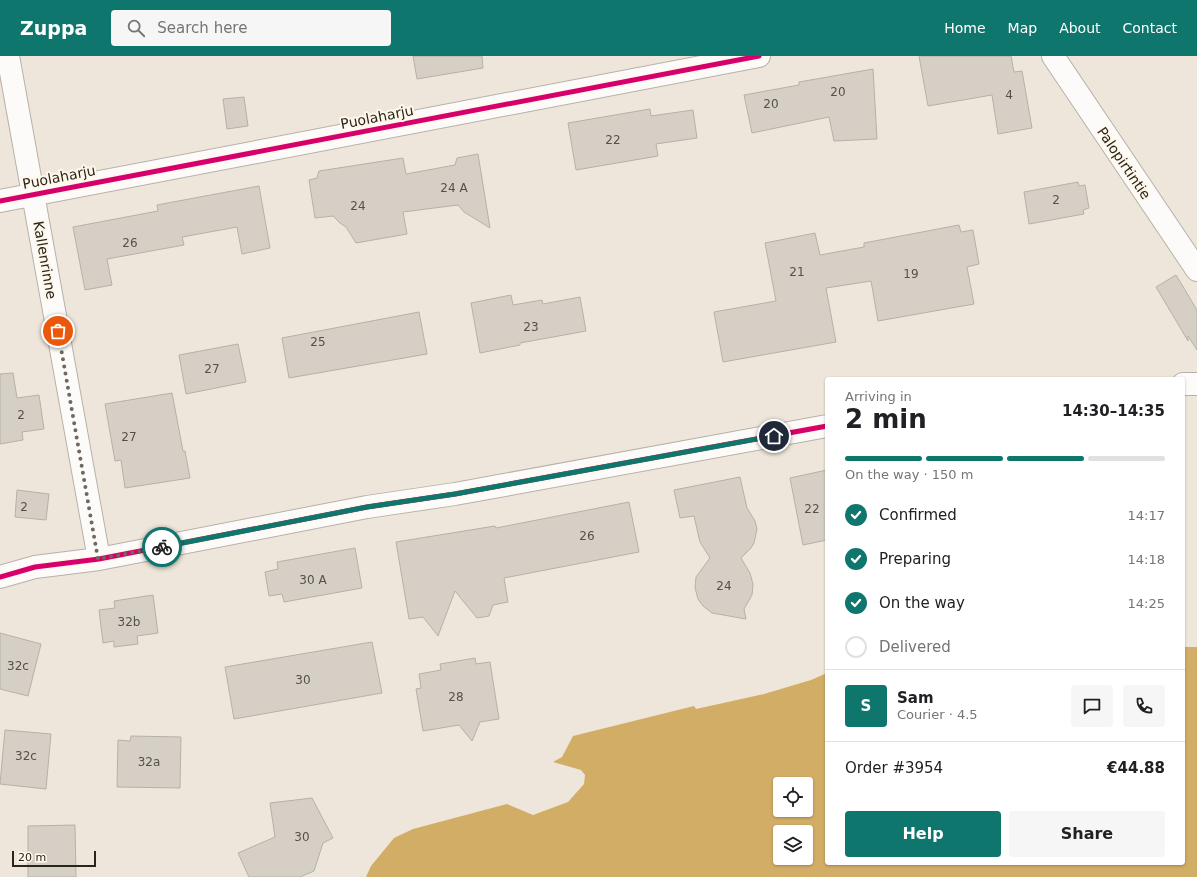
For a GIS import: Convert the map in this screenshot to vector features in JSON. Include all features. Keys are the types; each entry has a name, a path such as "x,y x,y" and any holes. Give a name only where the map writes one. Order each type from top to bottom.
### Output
{"street":[{"name":"Kallenrinne","path":"8,56 98,559"},
{"name":"Puolaharju","path":"0,201 759,56"},
{"name":"Palopirtintie","path":"1052,56 1197,270"},
{"path":"1185,384 1197,384"},
{"path":"0,577 36,567 98,559 367,507 455,494 825,426"}],"shaded area":[{"path":"1185,647 1197,647 1197,877 366,877 371,866 394,838 413,829 507,804 533,815 568,802 584,784 585,775 581,770 553,762 562,757 573,736 694,706 696,709 764,694 811,680 825,674 825,865 1185,865"}],"building":[{"path":"413,56 482,56 483,68 417,79"},
{"path":"919,56 1011,56 1014,72 1022,71 1032,128 998,134 992,95 928,106"},
{"path":"873,69 877,139 834,141 829,117 752,133 744,95 799,85 799,82"},
{"path":"244,97 248,126 227,129 223,99"},
{"path":"650,109 651,116 693,110 697,138 656,144 658,156 576,170 568,123"},
{"path":"478,154 490,228 464,212 458,205 403,212 407,234 356,243 346,227 333,216 315,218 309,180 317,178 319,171 403,158 406,174 455,165 457,158"},
{"path":"1078,182 1079,186 1085,185 1089,208 1083,210 1084,214 1029,224 1024,192"},
{"path":"259,186 270,248 242,254 237,227 182,237 184,245 107,259 112,285 85,290 73,227 158,211 157,205"},
{"path":"959,225 961,232 973,230 979,264 967,267 974,304 878,321 871,281 826,288 836,342 723,362 714,312 776,301 765,243 815,233 820,255 864,247 864,243"},
{"path":"1176,275 1197,310 1197,350 1188,336 1188,341 1156,287"},
{"path":"511,295 513,305 542,300 543,304 580,297 586,331 520,343 520,345 480,353 471,303"},
{"path":"419,312 427,354 289,378 282,338"},
{"path":"238,344 246,382 186,394 179,355"},
{"path":"13,373 17,398 39,395 44,429 22,432 23,440 0,444 0,374"},
{"path":"172,393 183,451 185,451 190,478 125,488 121,460 115,461 105,404"},
{"path":"825,470 825,540 803,545 790,478"},
{"path":"740,477 747,508 755,521 757,529 754,543 741,558 750,573 753,584 752,595 744,609 746,619 712,613 703,606 698,599 695,588 696,577 710,558 700,542 694,516 680,518 674,490"},
{"path":"17,490 49,494 46,520 15,517"},
{"path":"629,502 639,552 504,578 508,602 493,605 489,616 477,618 455,591 438,636 423,617 409,619 396,542 495,526 496,528"},
{"path":"355,548 362,588 284,602 282,594 269,596 265,572 278,569 277,562"},
{"path":"153,595 158,633 137,636 138,644 114,647 114,641 103,643 99,610 115,608 114,601"},
{"path":"0,633 41,644 28,696 0,689"},
{"path":"372,642 382,693 234,719 225,667"},
{"path":"475,658 476,664 490,662 499,719 480,722 472,741 459,725 423,731 416,689 421,688 419,674 441,670 440,664"},
{"path":"5,730 51,734 46,789 0,784"},
{"path":"131,736 181,737 180,788 117,787 118,740 130,741"},
{"path":"312,798 333,838 323,843 314,871 300,877 249,877 238,853 275,837 270,803"},
{"path":"75,825 76,877 28,877 28,826"}],"cycle path":[{"path":"0,201 759,56"},
{"path":"0,577 35,567 99,559 367,507 455,494 825,426"}],"way so far":[{"path":"58,331 98,559 162,547"}],"route":[{"path":"162,547 367,507 455,494 678,452 774,436"}]}
